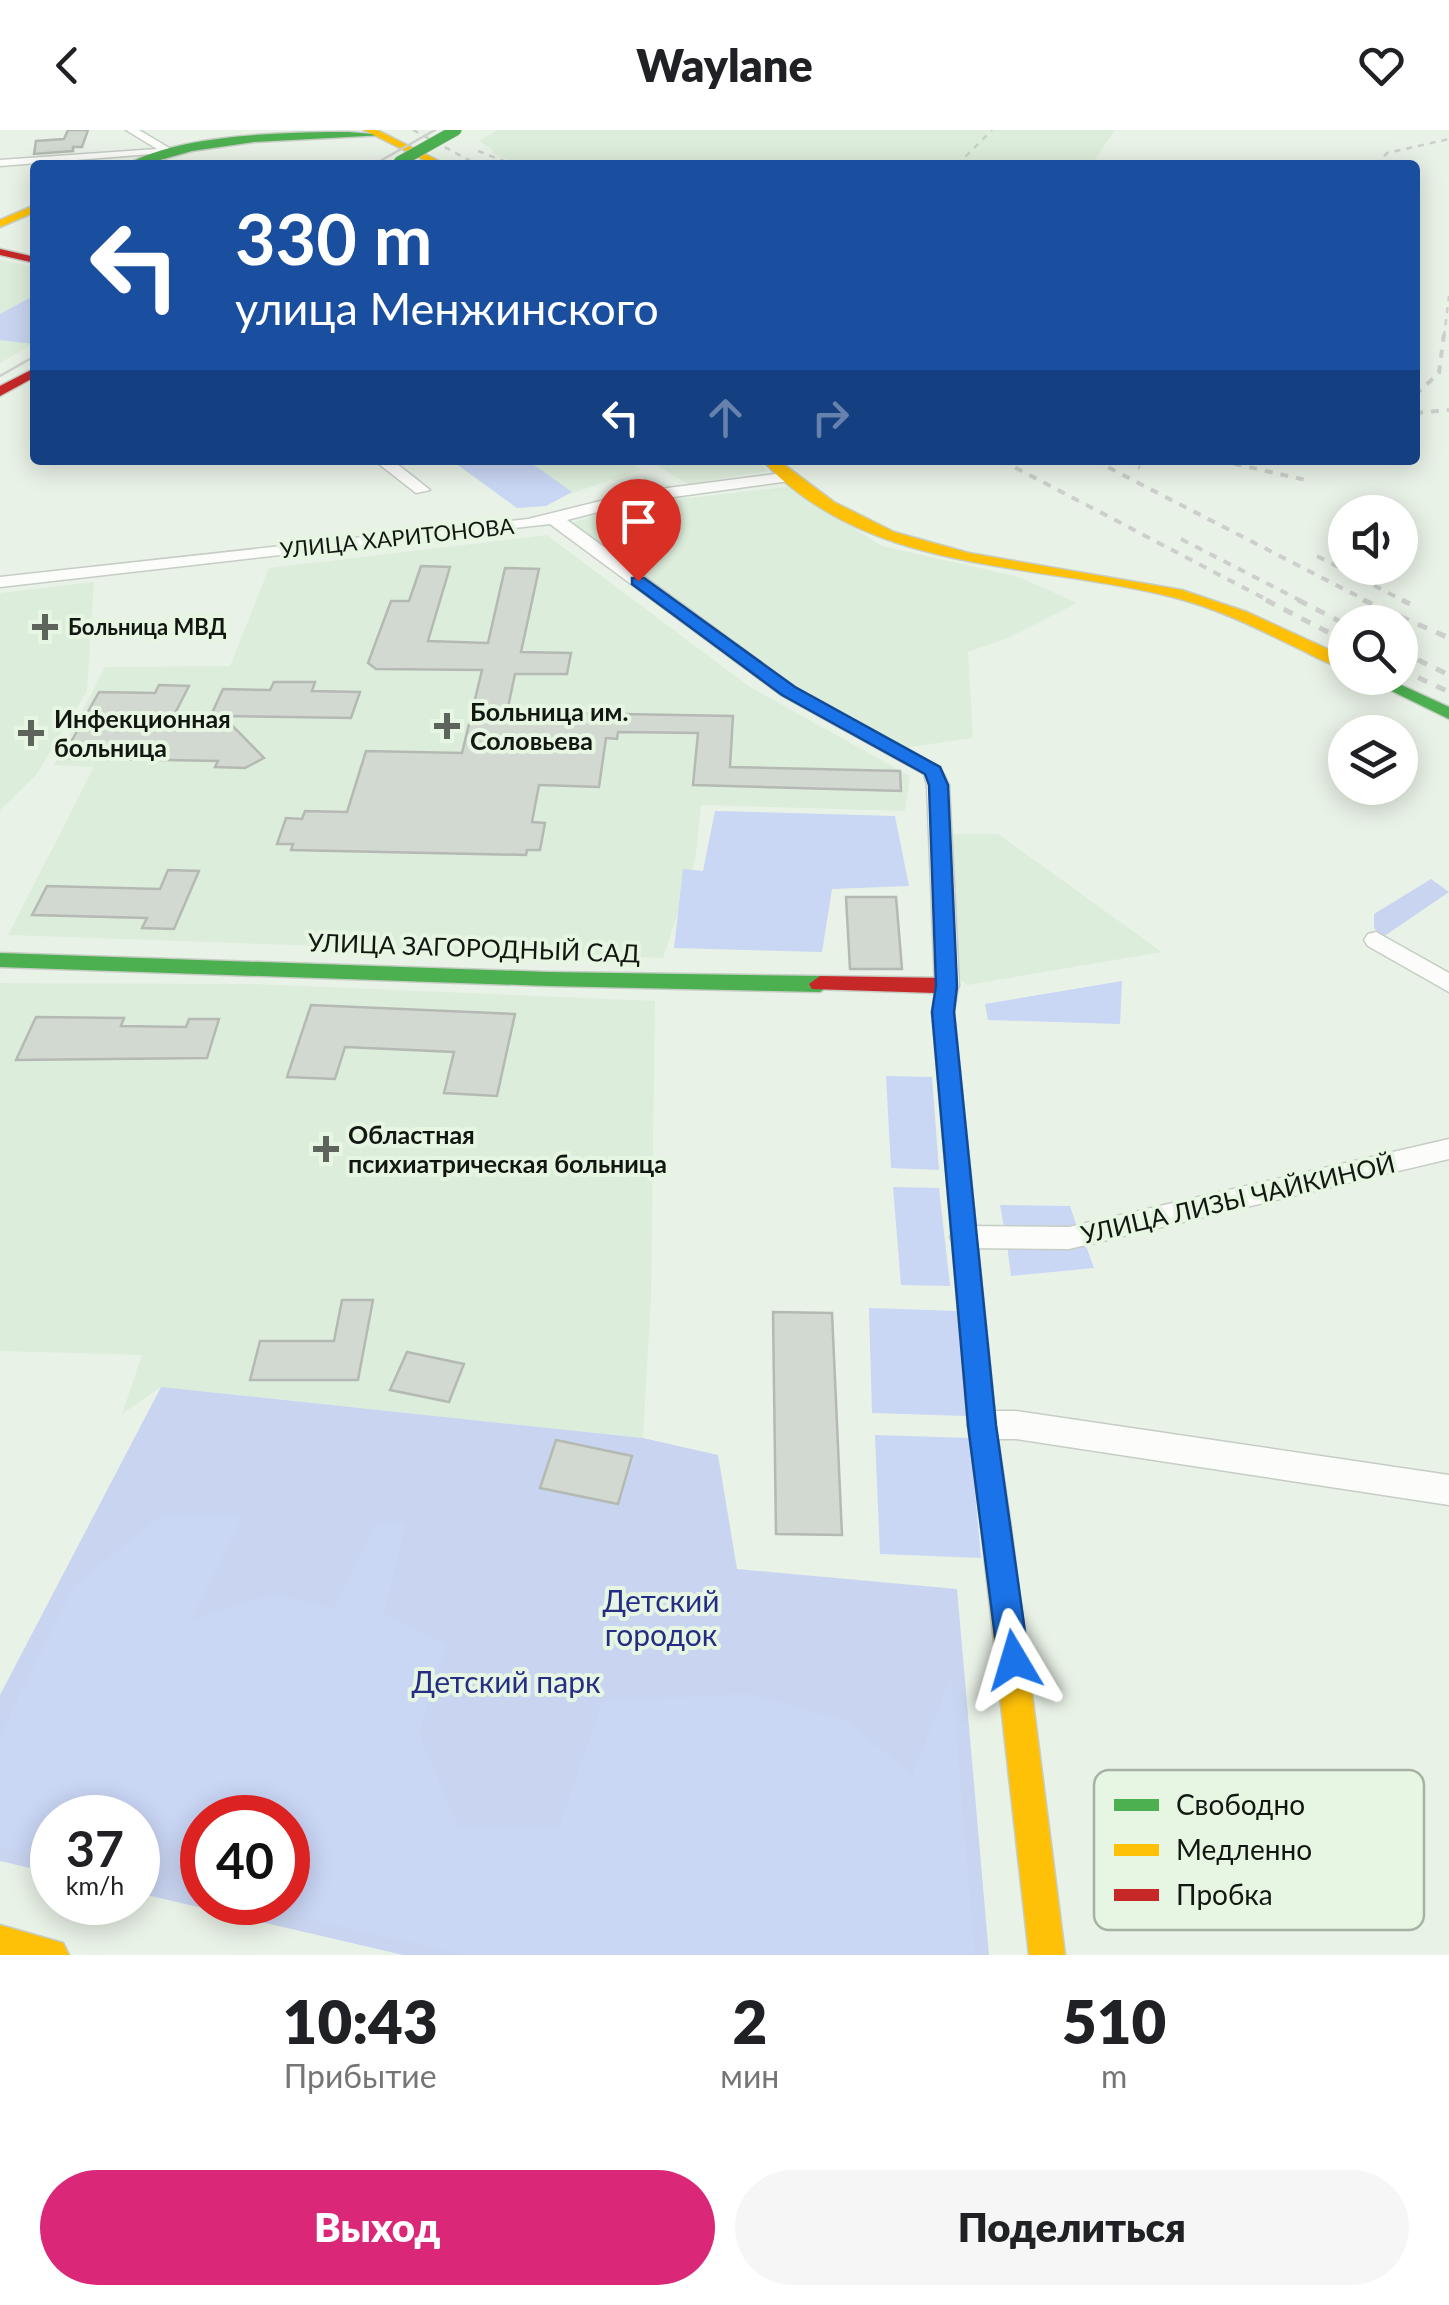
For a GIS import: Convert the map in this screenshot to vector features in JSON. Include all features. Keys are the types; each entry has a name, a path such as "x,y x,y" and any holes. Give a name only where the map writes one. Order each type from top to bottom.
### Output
{"street":[{"path":"131,130 170,152"},
{"path":"404,160 456,130"},
{"path":"46,160 170,152 304,132 374,132 432,160"},
{"path":"374,132 423,160"},
{"path":"147,160 170,152"},
{"path":"0,163 30,161"},
{"path":"0,224 30,210"},
{"path":"0,252 30,259"},
{"path":"0,392 30,375"},
{"path":"389,465 422,490"},
{"path":"775,465 853,520 890,536 948,553 1174,592 1217,604 1328,656"},
{"name":"УЛИЦА ХАРИТОНОВА","path":"0,582 554,520 637,497 791,477"},
{"path":"554,520 788,691 933,771 938,785 946,986 943,1012 982,1425 1010,1624 1046,1955"},
{"path":"1409,695 1449,714"},
{"path":"1376,940 1449,984"},
{"name":"УЛИЦА ЗАГОРОДНЫЙ САД","path":"0,960 548,979 946,986"},
{"name":"УЛИЦА ЛИЗЫ ЧАЙКИНОЙ","path":"964,1237 1069,1238 1449,1149"},
{"path":"982,1425 1016,1425 1449,1490"},
{"path":"0,1942 51,1955"}],"shaded area":[{"path":"498,130 1115,130 1094,160 509,160 492,153 479,141"},
{"path":"0,259 30,267 30,346 0,363"},
{"path":"458,465 534,465 572,492 546,506 517,508"},
{"path":"511,465 634,465 641,470 558,498"},
{"path":"656,465 760,465 769,471 688,484"},
{"path":"787,487 882,546 1019,577 1077,603 1008,638 968,652 973,738 902,748 796,689 571,523 634,504"},
{"name":"Больница им. Соловьева","path":"547,535 750,687 910,776 905,811 701,805 695,861 663,958 8,935 94,767 54,765 105,667 230,666 269,568"},
{"path":"94,582 87,691 36,775 0,810 0,593"},
{"path":"715,811 895,816 909,886 832,889 822,952 674,948 683,869 703,871"},
{"path":"949,834 998,834 1162,952 968,985 955,977"},
{"path":"1122,981 1120,1024 988,1020 985,1004"},
{"name":"Областная психиатрическая больница","path":"0,983 254,984 655,1001 651,1298 643,1438 161,1387 122,1414 142,1355 0,1351"},
{"path":"886,1076 932,1077 939,1170 891,1168"},
{"path":"893,1187 939,1188 950,1286 901,1285"},
{"path":"1000,1205 1070,1206 1078,1230 1005,1233"},
{"path":"1085,1243 1094,1268 1011,1276 1007,1245"},
{"path":"869,1308 958,1311 966,1416 872,1413"},
{"path":"875,1435 970,1438 981,1558 880,1554"},
{"path":"162,1515 243,1515 191,1620 273,1594 334,1609 376,1523 406,1522 384,1614 446,1644 419,1733 458,1827 559,1827 603,1701 747,1694 849,1721 912,1776 951,1676 975,1955 466,1955 310,1920 310,1795 180,1795 180,1890 160,1885 160,1795 30,1795 30,1855 0,1848 0,1736 74,1586"}],"green space":[{"path":"30,298 30,343 0,340 0,314"},
{"path":"1431,879 1449,892 1383,937 1374,928 1374,914"},
{"name":"Детский парк","path":"161,1387 643,1438 718,1455 737,1569 957,1589 989,1955 403,1955 275,1925 310,1925 310,1795 180,1795 180,1903 160,1898 160,1795 30,1795 30,1868 0,1861 0,1695"}],"building":[{"path":"68,130 88,130 82,147 34,154 36,141 64,139"},
{"path":"421,566 450,567 428,641 488,643 505,568 539,569 521,652 571,653 567,674 515,674 507,712 733,716 730,767 900,771 901,791 693,785 698,733 618,732 617,739 606,738 599,787 539,785 532,822 545,823 540,850 527,850 526,855 291,850 293,844 277,844 286,818 302,819 305,811 347,812 366,751 462,753 482,670 376,669 368,663 391,601 409,601"},
{"path":"274,682 315,682 312,691 360,692 351,718 223,716 264,758 245,768 215,767 218,761 62,758 99,692 155,693 159,685 189,686 169,725 206,726 223,689 270,690"},
{"path":"168,870 199,871 174,929 142,928 147,918 32,915 47,886 160,889"},
{"path":"846,897 896,897 902,969 850,969"},
{"path":"311,1005 515,1014 497,1096 444,1093 454,1052 345,1047 335,1079 287,1077"},
{"path":"36,1017 124,1018 121,1026 186,1027 189,1019 219,1019 207,1058 16,1060"},
{"path":"342,1300 373,1300 358,1380 250,1380 260,1341 334,1341"},
{"path":"773,1312 832,1313 842,1535 776,1534"},
{"path":"407,1352 464,1364 449,1402 390,1390"},
{"path":"556,1440 632,1456 618,1504 540,1488"}],"tram line":[{"path":"382,160 435,130"},
{"path":"0,376 30,359"}],"railway":[{"path":"413,130 469,160"},
{"path":"962,160 992,130"},
{"path":"1381,160 1387,153 1449,139"},
{"path":"478,151 501,160"},
{"path":"1444,337 1449,296"},
{"path":"1420,390 1439,373 1444,334"},
{"path":"1420,413 1449,410"},
{"path":"1011,465 1271,602"},
{"path":"1104,465 1369,602"},
{"path":"1134,465 1140,468"},
{"path":"1240,465 1310,481"},
{"path":"1181,539 1303,602"},
{"path":"1317,556 1406,602"},
{"path":"1266,600 1328,632"},
{"path":"1298,600 1328,615"},
{"path":"1363,600 1449,638"},
{"path":"1402,600 1406,602"},
{"path":"1406,602 1410,604"},
{"path":"1418,660 1449,675"},
{"path":"1418,677 1449,692"}],"traffic: fast":[{"path":"403,160 456,130"},
{"path":"148,160 192,148 254,139 380,135"},
{"path":"1409,695 1449,714"},
{"path":"0,960 820,984"}],"traffic: slow":[{"path":"369,130 432,160"},
{"path":"0,224 30,210"},
{"path":"775,465 828,506 889,535 969,558 1135,584 1198,599 1328,656"},
{"path":"996,1527 1047,1955"},
{"path":"0,1943 51,1955"}],"traffic: jam":[{"path":"0,252 30,259"},
{"path":"0,392 30,375"},
{"path":"820,984 947,986 943,1012 982,1425 996,1527"}],"place":[{"name":"Больница МВД","path":"45,627"},
{"name":"Больница им. Соловьева","path":"447,726"},
{"name":"Инфекционная больница","path":"31,733"},
{"name":"Областная психиатрическая больница","path":"326,1149"}],"route":[{"path":"638,581 788,691 933,771 938,785 946,986 943,1012 982,1425 1014,1660"}],"park label":[{"name":"Детский городок","path":"661,1619"}]}
